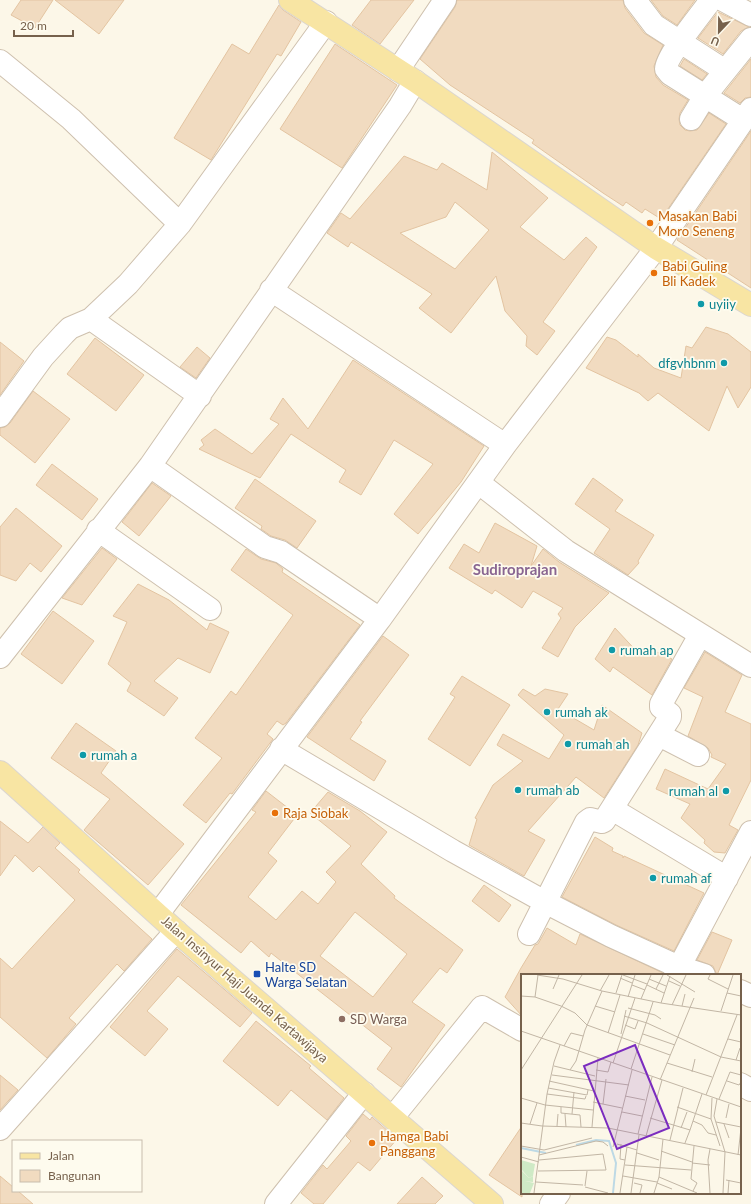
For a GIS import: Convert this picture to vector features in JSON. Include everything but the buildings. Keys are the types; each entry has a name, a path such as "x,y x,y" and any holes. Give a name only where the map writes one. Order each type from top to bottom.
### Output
{"main road":[{"path":"290,0 407,75 656,248 751,305"},
{"name":"Jalan Insinyur Haji Juanda Kartawijaya","path":"0,772 176,930 492,1204"}],"street":[{"path":"0,657 98,530 150,466 400,106 407,75 445,0"},
{"path":"635,0 654,25 724,70"},
{"path":"158,914 380,619 506,445 656,248 747,115 705,96 670,74 666,69 667,64 680,42 711,0"},
{"path":"723,0 751,15"},
{"path":"0,416 48,351 70,328 91,319 128,284 180,224 326,22"},
{"path":"691,119 705,96 724,70 751,39"},
{"path":"0,61 71,119 180,224"},
{"path":"271,290 506,445"},
{"path":"91,319 200,396"},
{"path":"150,466 265,547 281,552 380,619"},
{"path":"479,483 566,551 751,666"},
{"path":"98,530 210,609"},
{"path":"529,934 586,822 590,818 602,822 612,810 671,716 661,707 661,704 700,635"},
{"path":"659,735 698,755"},
{"path":"281,749 453,851 545,902 677,971 697,974"},
{"path":"612,810 727,878"},
{"path":"677,971 750,838"},
{"path":"0,1129 176,930"},
{"path":"741,991 751,996"},
{"path":"392,1117 482,1007 521,1029"},
{"path":"741,1085 751,1090"},
{"path":"276,1204 364,1093"},
{"path":"551,1204 558,1194"}],"place":[{"name":"Masakan Babi Moro Seneng","path":"650,223"},
{"name":"Babi Guling Bli Kadek","path":"654,273"},
{"name":"uyiiy","path":"701,304"},
{"name":"dfgvhbnm","path":"724,363"},
{"name":"rumah ap","path":"612,650"},
{"name":"rumah ak","path":"547,712"},
{"name":"rumah ah","path":"568,744"},
{"name":"rumah a","path":"83,755"},
{"name":"rumah ab","path":"518,790"},
{"name":"rumah al","path":"726,791"},
{"name":"Raja Siobak","path":"275,813"},
{"name":"rumah af","path":"653,878"},
{"name":"Halte SD Warga Selatan","path":"257,974"},
{"name":"SD Warga","path":"342,1019"},
{"name":"Hamga Babi Panggang","path":"372,1143"}],"district":[{"name":"Sudiroprajan","path":"515,569"}]}
